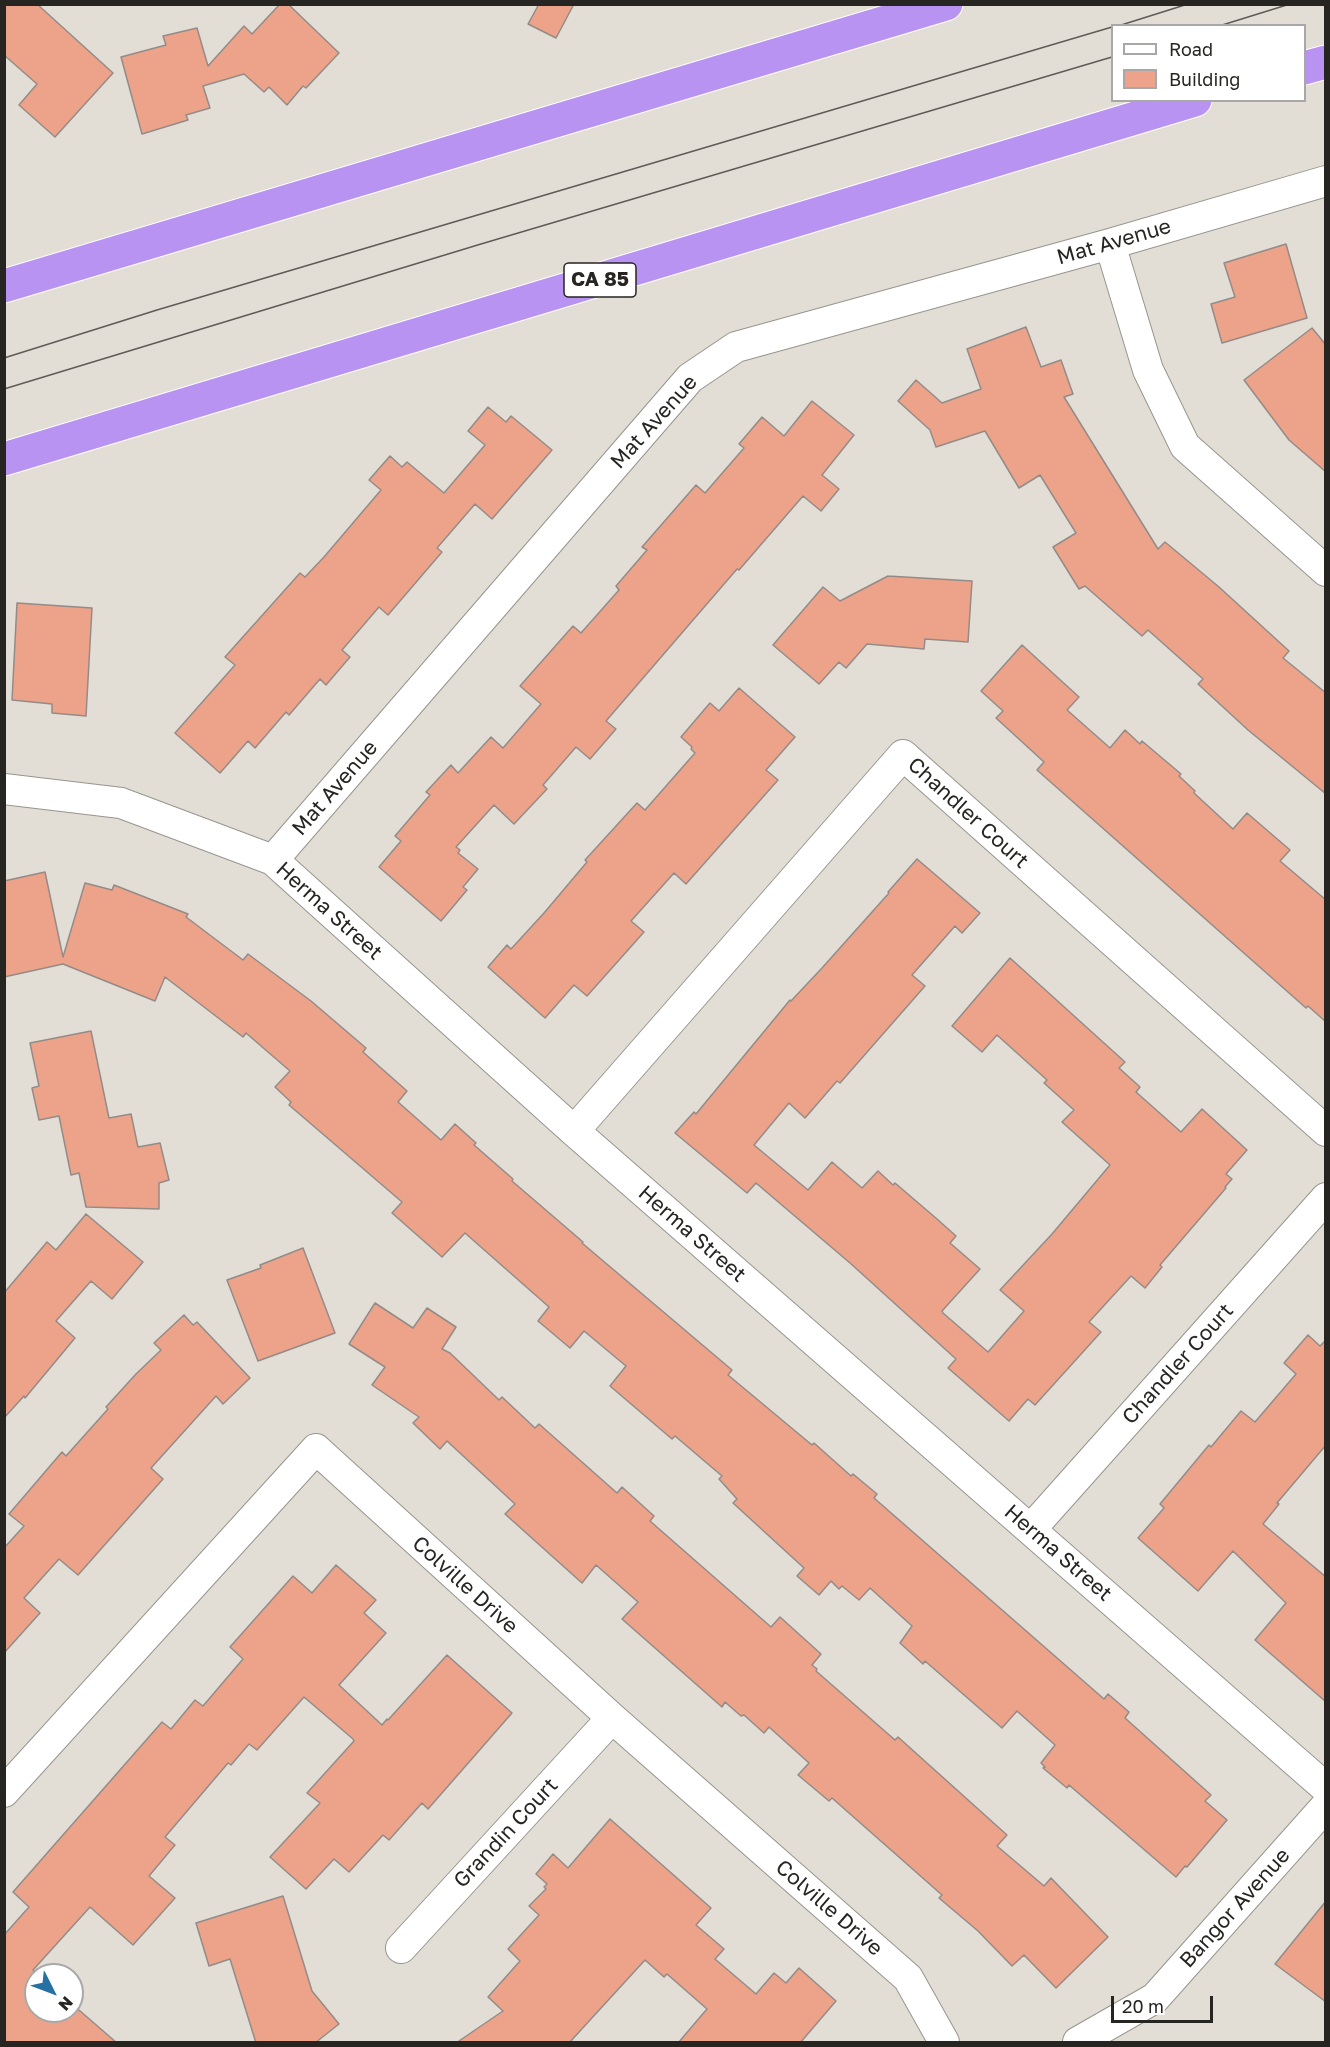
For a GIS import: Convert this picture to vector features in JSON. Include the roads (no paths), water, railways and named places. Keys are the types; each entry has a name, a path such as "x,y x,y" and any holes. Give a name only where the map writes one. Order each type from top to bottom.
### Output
{"highway":[{"path":"4,286 946,4"},
{"path":"1306,68 1326,62"},
{"name":"CA 85","path":"4,459 1188,102"}],"street":[{"name":"Mat Avenue","path":"273,860 690,378 736,347 1110,244 1326,181"},
{"path":"1110,244 1148,370 1185,446 1326,571"},
{"name":"Chandler Court","path":"574,1131 903,755 1326,1131"},
{"name":"Herma Street","path":"4,789 121,803 273,860 574,1131 1326,1788"},
{"name":"Chandler Court","path":"1031,1529 1326,1198"},
{"name":"Colville Drive","path":"4,1792 316,1449 612,1718 908,1977 944,2043"},
{"name":"Grandin Court","path":"401,1948 612,1718"},
{"name":"Bangor Avenue","path":"1078,2043 1155,1998 1326,1806"}],"tram line":[{"path":"1124,24 1188,4"},
{"path":"1225,24 1290,4"},
{"path":"4,358 157,310 1111,27"},
{"path":"4,389 481,244 1111,57"}]}
